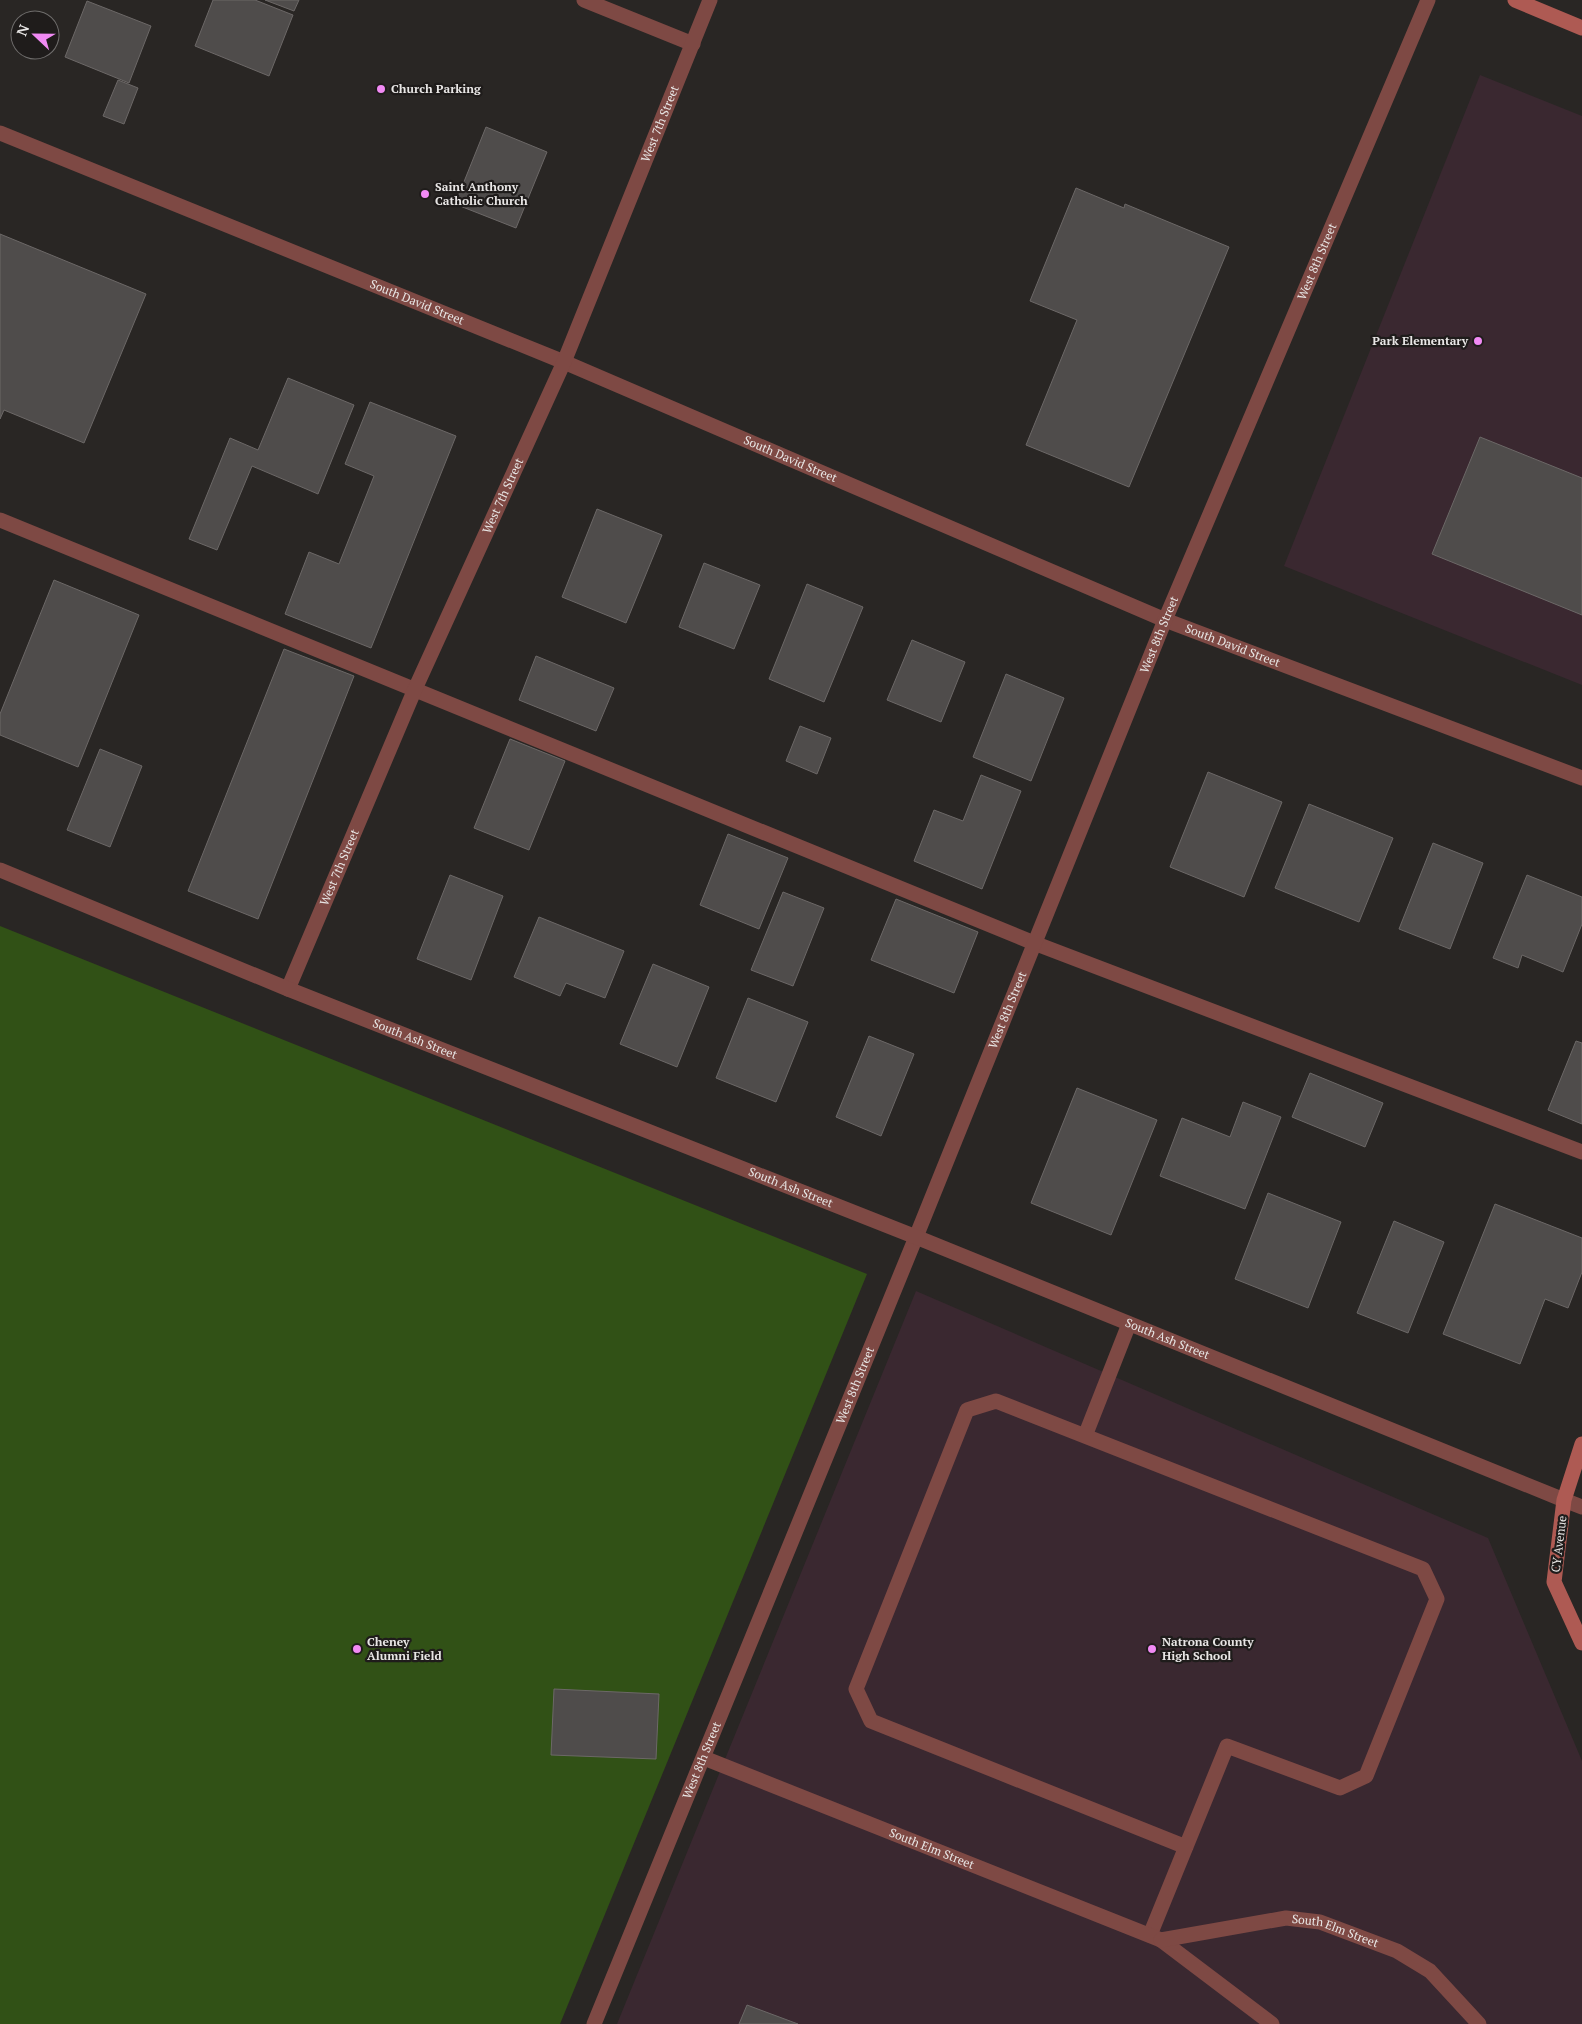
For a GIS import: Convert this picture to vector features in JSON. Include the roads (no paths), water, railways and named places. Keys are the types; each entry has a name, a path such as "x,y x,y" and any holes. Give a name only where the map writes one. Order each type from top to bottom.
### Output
{"main road":[{"path":"1516,0 1582,28"},
{"name":"CY Avenue","path":"1582,1444 1564,1500 1554,1582 1582,1643"}],"street":[{"path":"584,0 693,44"},
{"name":"West 7th Street","path":"288,989 415,689 564,362 710,0"},
{"name":"West 8th Street","path":"594,2024 916,1237 1164,620 1428,0"},
{"name":"South David Street","path":"0,133 564,362 1164,620 1582,778"},
{"path":"0,520 1034,943 1582,1152"},
{"name":"South Ash Street","path":"0,870 288,989 916,1237 1582,1507"},
{"path":"1085,1436 1130,1324"},
{"path":"1155,1938 1186,1846 1228,1746 1340,1788 1366,1776 1437,1599 1423,1568 996,1402 967,1410 856,1689 871,1721 1186,1846"},
{"name":"South Elm Street","path":"704,1758 1155,1938 1272,2024"},
{"name":"South Elm Street","path":"1155,1938 1286,1918 1320,1922 1397,1951 1430,1971 1479,2024"}],"place":[{"name":"Church Parking","path":"381,89"},
{"name":"Saint Anthony Catholic Church","path":"425,194"},
{"name":"Park Elementary","path":"1478,341"},
{"name":"Cheney Alumni Field","path":"357,1649"},
{"name":"Natrona County High School","path":"1152,1649"}]}
